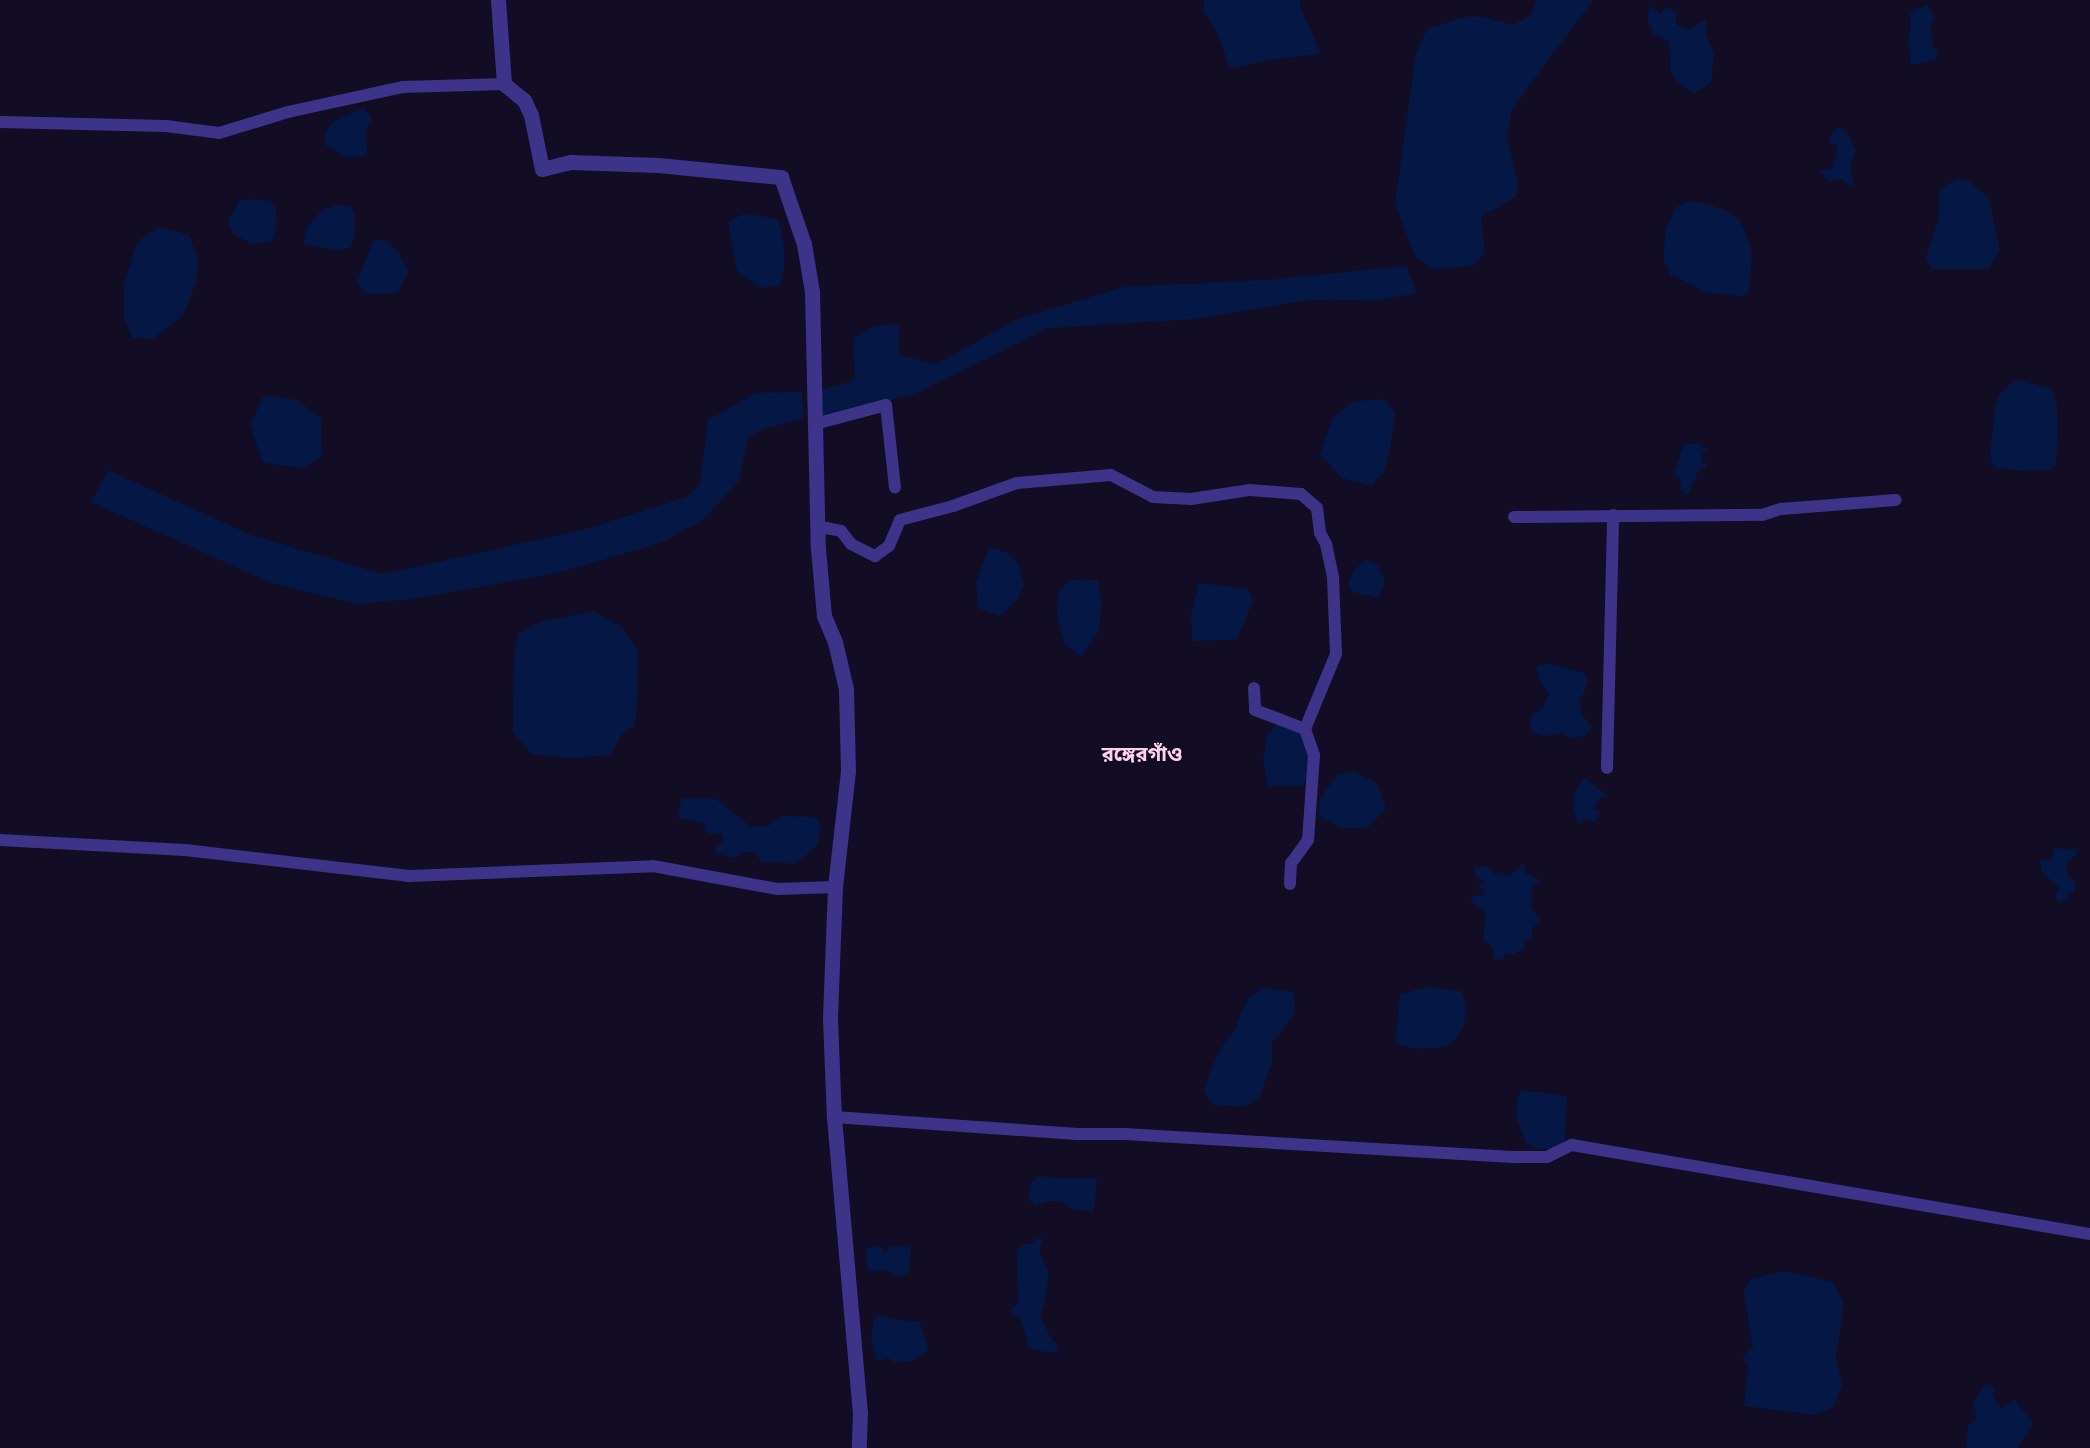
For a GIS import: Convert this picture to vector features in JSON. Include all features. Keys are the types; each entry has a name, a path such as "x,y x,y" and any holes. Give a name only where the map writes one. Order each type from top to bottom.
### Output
{"street":[{"path":"498,0 504,84"},
{"path":"0,122 166,126 219,133 288,112 403,87 504,84 524,100 531,115 542,170 571,162 658,165 781,177 804,244 812,292 818,531 824,616 835,642 846,689 848,771 835,887 830,1019 834,1117 860,1412 860,1448"},
{"path":"815,424 886,405 895,488"},
{"path":"818,531 826,528 841,531 851,544 875,556 889,546 900,520 953,506 1017,483 1111,475 1153,497 1191,499 1250,490 1301,494 1317,508 1320,533 1326,544 1331,567 1336,654 1305,729 1314,755 1311,816 1308,840 1291,863 1290,884"},
{"path":"1514,516 1761,515 1781,509 1896,500"},
{"path":"1607,768 1613,515"},
{"path":"1254,688 1255,710 1305,729"},
{"path":"0,840 185,850 409,876 653,866 777,889 835,887"},
{"path":"834,1117 1077,1134 1124,1134 1515,1157 1547,1157 1572,1145 2090,1234"}],"water":[{"path":"1204,0 1301,0 1300,6 1321,54 1274,59 1230,69 1219,36 1204,12"},
{"path":"1536,0 1593,0 1512,109 1507,136 1518,185 1516,197 1481,217 1485,253 1473,266 1432,269 1415,256 1395,204 1416,53 1427,29 1468,16 1485,17 1513,25 1532,14"},
{"path":"1927,4 1935,18 1930,25 1933,45 1938,52 1936,60 1911,65 1908,46 1910,13"},
{"path":"1650,5 1660,14 1667,7 1677,13 1676,25 1689,29 1706,19 1706,33 1714,55 1711,83 1694,93 1676,81 1671,73 1669,42 1654,34 1649,25 1647,18"},
{"path":"364,108 372,117 366,130 367,155 349,158 326,146 324,135 334,121"},
{"path":"1837,127 1847,132 1856,150 1850,166 1855,188 1840,179 1830,182 1819,171 1832,168 1838,145 1829,144 1831,134"},
{"path":"1965,178 1989,198 2000,250 1989,269 1931,269 1926,258 1939,217 1939,194 1947,184"},
{"path":"252,199 270,201 276,208 277,225 272,242 252,244 232,233 228,221 239,201"},
{"path":"1686,202 1700,202 1725,210 1737,217 1744,229 1752,253 1749,292 1744,296 1707,293 1670,274 1664,262 1665,232 1675,208"},
{"path":"337,205 350,206 355,215 355,234 351,247 339,251 303,244 307,227 322,210"},
{"path":"745,213 777,219 781,228 785,255 783,276 778,286 760,288 737,271 728,222"},
{"path":"159,227 189,235 198,258 197,280 184,314 153,339 132,338 124,317 124,284 137,242"},
{"path":"374,239 389,242 399,253 409,271 398,293 366,294 357,282"},
{"path":"1406,266 1417,293 1374,301 1309,300 1197,319 1048,328 917,393 823,417 819,391 855,380 853,338 875,326 899,324 899,355 936,364 1018,319 1123,287 1265,280"},
{"path":"2018,380 2049,388 2054,393 2057,406 2058,446 2055,466 2050,470 2023,471 1994,467 1990,455 1995,408 1999,395 2012,382"},
{"path":"802,392 804,418 767,428 748,437 739,481 704,519 663,542 557,573 413,599 357,604 271,583 91,502 108,470 251,535 383,574 582,530 687,497 700,484 708,420 756,393"},
{"path":"264,395 297,400 321,418 322,456 305,468 263,463 250,425"},
{"path":"1385,399 1395,412 1390,451 1384,472 1372,486 1342,478 1320,455 1332,419 1353,401"},
{"path":"1684,444 1698,444 1707,449 1701,455 1702,463 1707,462 1705,468 1700,468 1687,496 1680,490 1681,478 1673,476"},
{"path":"989,547 1008,553 1018,563 1024,583 1017,601 1000,616 978,608 976,583"},
{"path":"1366,560 1378,565 1385,581 1378,598 1353,592 1348,583 1354,570"},
{"path":"1069,580 1098,581 1102,605 1099,631 1081,658 1064,642 1057,616 1058,594"},
{"path":"1199,583 1248,589 1253,601 1237,640 1192,641 1191,615"},
{"path":"593,611 622,627 638,651 637,712 634,727 623,733 610,756 564,758 531,754 513,731 514,655 518,633 540,622"},
{"path":"1550,664 1584,673 1588,681 1583,695 1579,697 1582,714 1592,728 1586,734 1573,739 1562,734 1541,736 1531,731 1529,723 1533,714 1542,709 1549,695 1541,683 1536,666"},
{"path":"1280,721 1305,729 1314,768 1302,786 1268,786 1263,760 1267,735"},
{"path":"1355,772 1378,784 1386,809 1367,828 1341,828 1319,816 1319,801 1337,774"},
{"path":"1584,778 1609,796 1601,797 1596,804 1594,810 1601,811 1595,822 1584,820 1578,824 1573,808 1576,790"},
{"path":"682,798 716,799 751,827 768,826 782,816 816,817 821,825 819,840 815,848 795,864 761,862 756,853 742,852 734,858 717,853 715,848 724,840 722,833 707,834 704,823 677,817"},
{"path":"2080,848 2067,866 2068,876 2076,883 2074,892 2068,894 2069,899 2059,903 2055,896 2060,888 2041,871 2041,860 2050,860 2055,855 2051,849 2068,850"},
{"path":"1521,863 1525,864 1525,873 1542,881 1533,885 1531,896 1534,898 1530,907 1541,919 1532,928 1533,937 1525,941 1523,949 1515,954 1506,954 1501,961 1494,959 1494,949 1483,938 1486,913 1470,900 1474,895 1483,896 1485,890 1477,886 1484,881 1476,877 1473,865 1478,869 1486,865 1494,874 1499,872 1507,876 1519,870"},
{"path":"1429,987 1462,991 1467,1009 1463,1029 1446,1047 1414,1049 1401,1045 1396,1040 1400,994"},
{"path":"1262,988 1294,992 1295,1013 1272,1043 1272,1063 1259,1098 1245,1107 1213,1105 1204,1091 1210,1072 1220,1050 1236,1027 1248,998"},
{"path":"1522,1090 1567,1096 1564,1150 1538,1149 1526,1144 1516,1116 1518,1098"},
{"path":"1040,1176 1062,1179 1097,1178 1094,1211 1073,1210 1062,1201 1049,1201 1035,1206 1030,1201 1029,1192 1032,1181"},
{"path":"1043,1238 1039,1251 1049,1274 1044,1307 1040,1316 1051,1338 1057,1344 1059,1351 1052,1353 1029,1346 1020,1318 1009,1311 1018,1303 1017,1251 1024,1244 1032,1244 1036,1239"},
{"path":"880,1246 885,1253 891,1246 911,1247 909,1272 898,1277 889,1271 870,1271 866,1263 867,1248"},
{"path":"1784,1271 1833,1282 1844,1303 1836,1357 1842,1385 1833,1408 1815,1415 1744,1406 1748,1366 1742,1357 1753,1348 1743,1290 1752,1279"},
{"path":"879,1315 904,1321 919,1321 928,1347 926,1353 911,1361 894,1362 888,1358 877,1361 871,1340 874,1318"},
{"path":"1986,1383 1995,1389 1992,1394 2002,1408 2014,1399 2034,1424 2017,1448 1966,1448 1968,1425 1977,1420 1973,1403"}],"district":[{"name":"রঙ্গেরগাঁও","path":"1142,754"}]}
